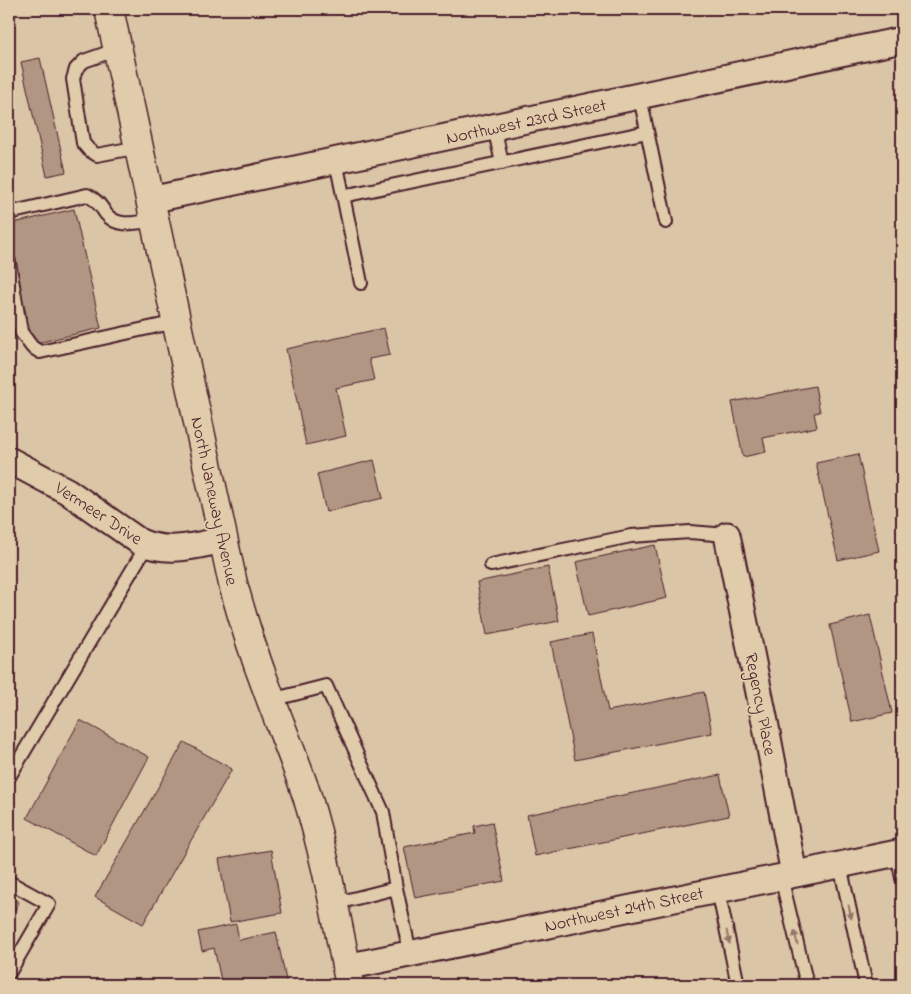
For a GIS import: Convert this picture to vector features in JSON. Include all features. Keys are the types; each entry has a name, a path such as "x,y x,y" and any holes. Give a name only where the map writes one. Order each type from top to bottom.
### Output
{"main road":[{"name":"North Janeway Avenue","path":"109,9 233,584 245,627 307,797 320,842 348,976"}],"street":[{"name":"Northwest 23rd Street","path":"152,210 336,161 902,40"},
{"name":"Vermeer Drive","path":"9,460 67,490 147,545 176,549 223,540"},
{"name":"Regency Place","path":"727,535 767,732 788,875"},
{"name":"Northwest 24th Street","path":"348,976 410,954 900,852"}],"lane":[{"path":"118,49 84,61 76,69 73,79 83,143 97,155 139,147"},
{"path":"640,96 666,222"},
{"path":"494,127 502,163"},
{"path":"343,196 647,132"},
{"path":"336,161 362,283"},
{"path":"9,213 88,195 95,199 110,218 121,224 152,210"},
{"path":"9,262 21,332 32,347 40,352 176,322"},
{"path":"491,565 631,536 690,532 727,535"},
{"path":"10,771 147,545"},
{"path":"271,700 326,686 383,812 410,954"},
{"path":"900,852 902,878"},
{"path":"840,865 866,985"},
{"path":"788,875 807,985"},
{"path":"9,882 48,904 9,973"},
{"path":"333,904 396,888"},
{"path":"718,890 738,985"}],"building":[{"path":"40,58 66,172 47,176 21,62"},
{"path":"74,209 101,328 33,344 9,242 9,224"},
{"path":"384,328 390,355 369,359 374,380 336,388 346,436 306,445 286,349"},
{"path":"815,386 820,412 814,413 817,427 763,438 766,452 743,457 732,402"},
{"path":"858,454 879,551 838,560 816,463"},
{"path":"374,460 383,498 326,512 317,474"},
{"path":"655,545 667,598 588,616 576,562"},
{"path":"548,567 559,621 487,635 477,582"},
{"path":"870,615 892,713 852,722 830,625"},
{"path":"592,634 608,711 704,692 712,733 575,760 551,642"},
{"path":"80,720 149,757 96,856 27,818"},
{"path":"184,742 232,769 143,924 95,897"},
{"path":"720,775 729,816 535,856 527,815"},
{"path":"492,822 504,881 415,898 404,847 475,833 474,826"},
{"path":"271,850 282,913 230,922 219,859"},
{"path":"9,896 19,902 9,922"},
{"path":"236,924 239,940 276,932 287,985 222,985 214,948 202,951 198,932"}]}
